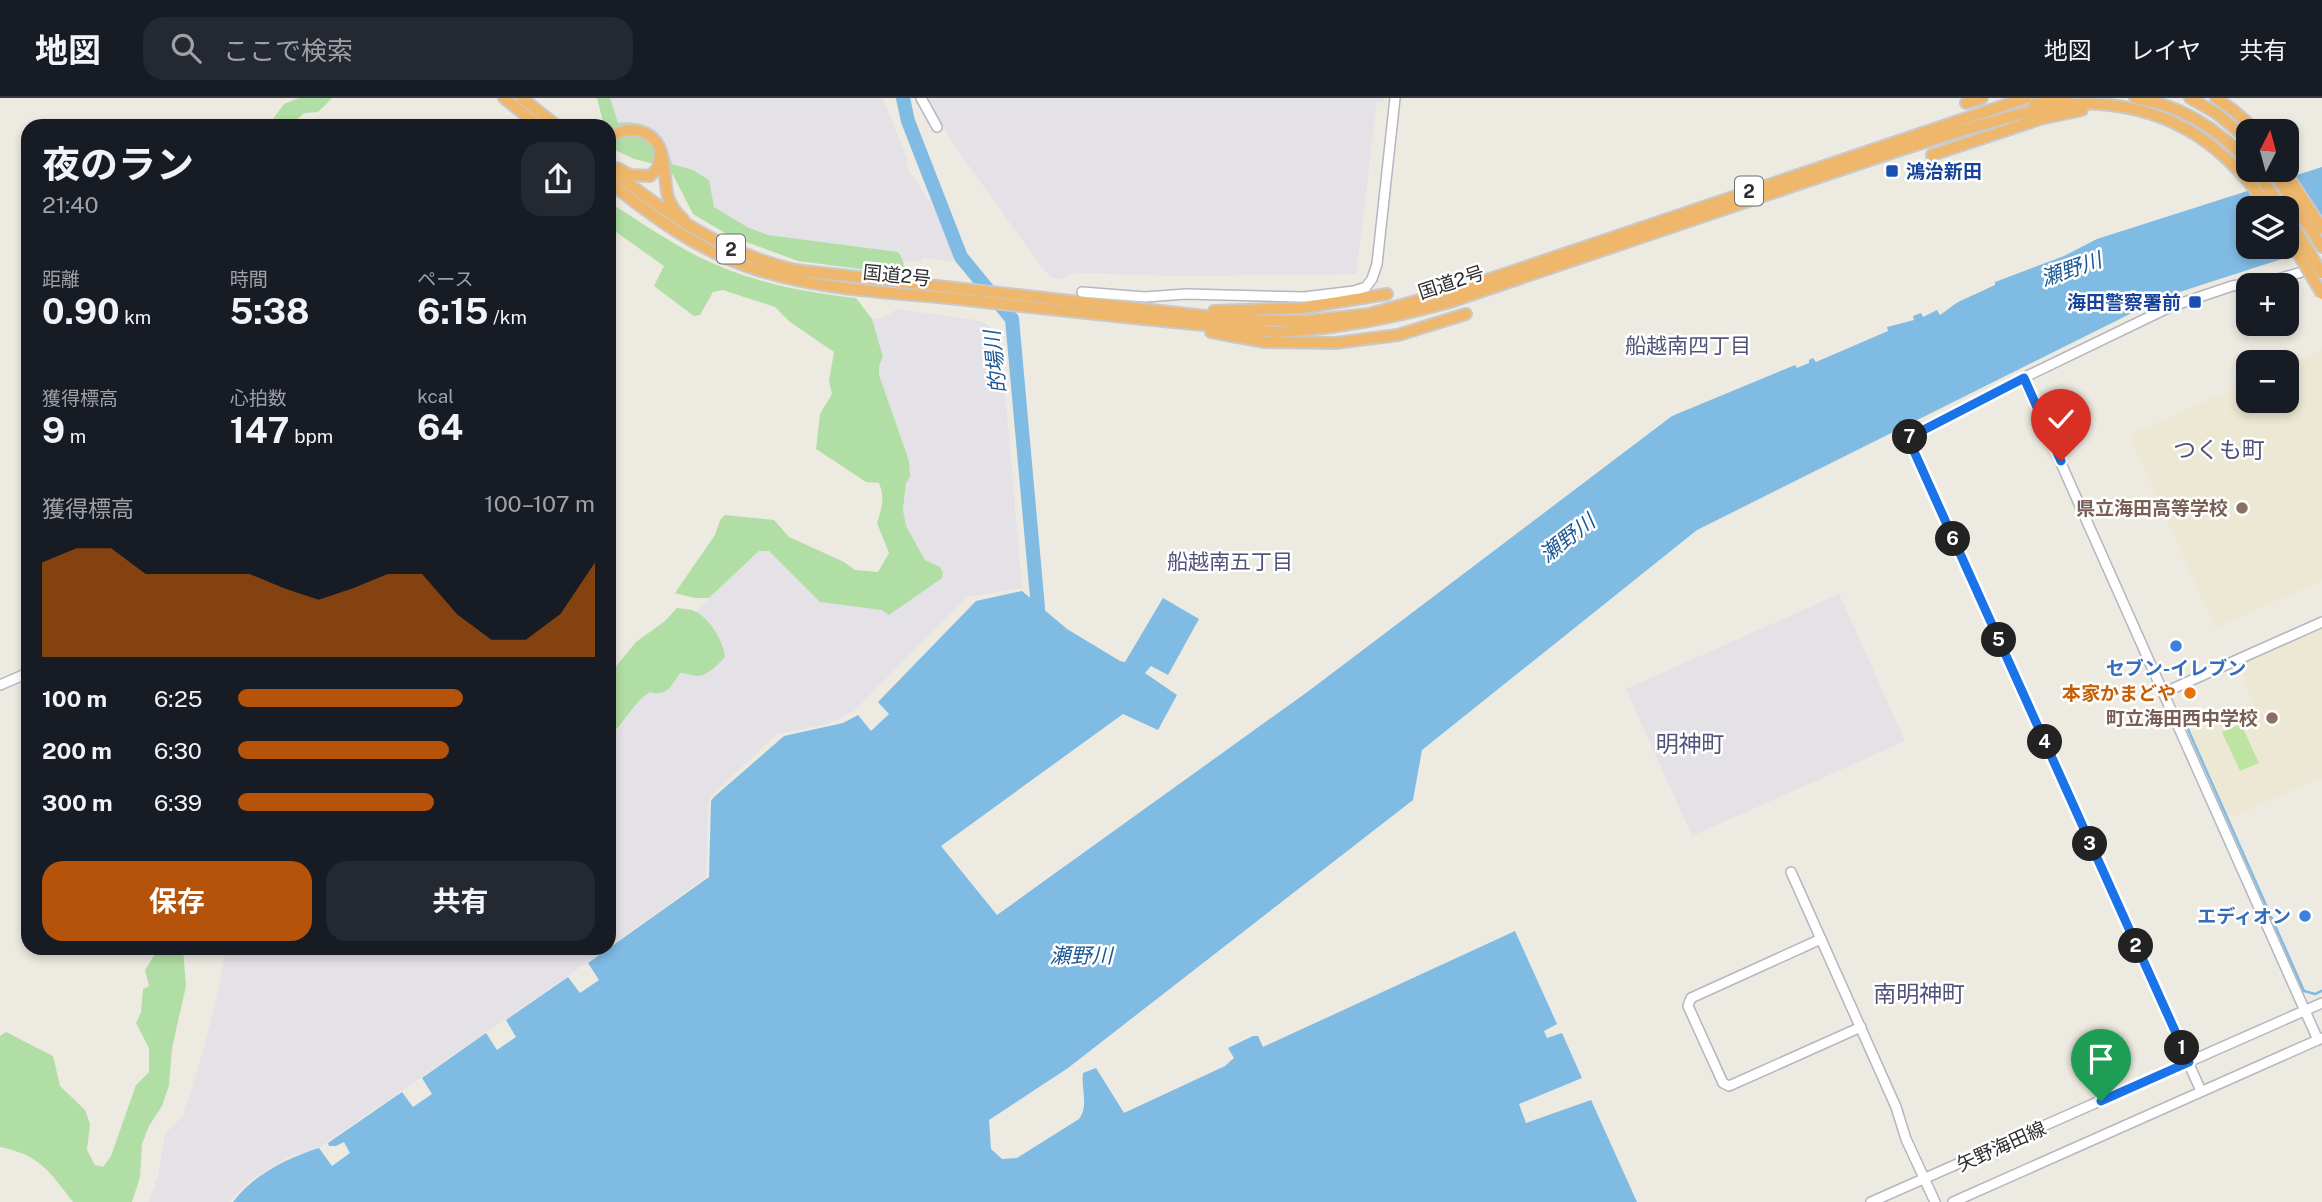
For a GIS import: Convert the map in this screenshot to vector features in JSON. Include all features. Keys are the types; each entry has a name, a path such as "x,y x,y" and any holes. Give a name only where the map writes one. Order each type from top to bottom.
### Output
{"highway":[{"path":"504,98 526,119"},
{"path":"504,98 530,119"},
{"path":"522,98 548,119"},
{"path":"1966,103 1982,98"},
{"name":"国道2号","path":"1472,290 2026,98"},
{"name":"2","path":"1929,140 2026,106 2066,98"},
{"path":"2190,98 2216,113 2236,129"},
{"path":"2216,98 2243,119"},
{"name":"国道2号","path":"1185,318 1274,332 1306,331 1370,322 1929,140 2028,111 2076,105 2100,104 2119,107 2136,102 2193,132 2236,163"},
{"name":"2","path":"2136,102 2172,107 2191,116 2224,138 2236,150"},
{"path":"1932,155 2040,119 2084,110 2119,107"},
{"path":"616,134 639,131 651,137 660,149 669,201 678,215 693,227 762,262"},
{"path":"616,167 630,175 650,176 661,163 660,149"},
{"name":"国道2号","path":"616,173 680,222 720,244 762,262 872,286"},
{"name":"2","path":"2260,182 2272,196"},
{"path":"2286,182 2322,247"},
{"path":"2288,182 2322,228"},
{"name":"国道2号","path":"616,187 675,231 717,254 763,271 809,282 1148,314"},
{"path":"616,192 675,231"},
{"path":"2299,236 2322,273"},
{"path":"2299,255 2322,294"},
{"path":"1148,314 1185,318 1231,311 1302,308 1387,294"},
{"path":"1148,314 1185,318 1265,342 1335,343 1398,335 1466,314"}],"street":[{"path":"920,98 937,127"},
{"path":"1082,292 1144,297 1186,294 1304,297 1366,287 1377,264 1395,98"},
{"path":"2202,1091 1908,438 2169,306 2232,286 2278,279 2322,266"},
{"path":"2024,378 2320,1039"},
{"path":"2163,693 2322,622"},
{"path":"0,685 21,676"},
{"path":"1791,872 1896,1107 1906,1139 1935,1202"},
{"path":"1821,939 1691,998 1688,1006 1723,1083 1728,1086 1861,1027"},
{"name":"矢野海田線","path":"1871,1202 2322,1003"},
{"name":"矢野海田線","path":"1953,1202 2320,1039"}],"shaded area":[{"path":"610,98 883,98 907,159 907,168 940,217 959,251 958,257 952,261 921,258 922,263 903,260 898,252 768,235 747,227 714,207 693,170 672,164 665,143 647,125 637,122 618,124"},
{"path":"927,98 1384,98 1384,101 1377,102 1356,274 1179,276 1078,273 1059,279 1052,278 956,148"},
{"path":"897,309 976,320 987,324 995,332 1001,345 1022,588 967,597 854,711 828,724 777,734 711,796 708,806 706,877 616,942 616,731 637,700 679,673 698,676 715,631 696,611 759,551 769,551 820,602 882,610 940,567 925,560 906,526 903,511 909,461 879,375 883,357 872,319 881,319"},
{"name":"県立海田高等学校","path":"2322,350 2322,581 2215,628 2129,435 2236,388 2236,413 2299,413 2299,360"},
{"path":"1839,594 1905,741 1692,836 1626,689"},
{"name":"町立海田西中学校","path":"2322,628 2322,777 2229,819 2191,732 2254,705 2238,665"},
{"path":"225,955 598,955 317,1149 290,1156 249,1181 229,1202 149,1202 158,1176 165,1134 183,1116 214,1011"}],"green space":[{"path":"299,98 332,98 318,112 304,113 298,119 273,119 284,104"},
{"path":"597,98 610,98 618,123 639,123 654,131 665,145 672,164 693,170 709,180 714,207 747,227 768,235 898,252 903,260 905,275 798,261 730,236 693,214 673,175 655,164 634,159 616,150 616,119 602,119"},
{"path":"616,206 677,245 738,274 816,293 856,298 872,319 883,357 879,375 909,461 910,477 906,483 903,510 906,526 925,560 940,567 942,578 889,615 882,610 820,602 769,551 759,551 709,598 675,593 715,535 720,520 725,515 774,520 789,537 844,562 855,570 878,572 889,553 877,523 882,498 879,483 866,482 816,449 820,414 832,394 829,381 834,352 790,322 775,307 723,290 713,292 700,315 694,316 654,286 664,266 616,232"},
{"path":"677,608 700,614 719,637 725,657 705,674 697,676 680,673 665,692 650,692 616,729 616,666 636,642 665,621"},
{"path":"2241,724 2259,763 2240,771 2222,732"},
{"path":"155,955 183,955 186,986 172,1048 169,1085 162,1106 149,1126 142,1144 140,1177 132,1202 73,1202 42,1166 14,1150 0,1147 0,1036 6,1032 53,1056 60,1086 85,1110 90,1124 87,1150 95,1165 103,1167 111,1156 136,1085 149,1072 149,1048 136,1023 141,1012 143,989 149,986 145,970"}],"water":[{"name":"瀬野川","path":"2322,167 2322,246 2299,253 2299,196 2236,196 2236,259 2282,259 2164,297 1697,530 1422,750 1413,800 1068,1068 989,1120 991,1149 1002,1159 1017,1158 1079,1119 1084,1103 1083,1073 1096,1068 1124,1113 1225,1066 1234,1058 1228,1048 1253,1036 1258,1036 1263,1047 1515,931 1557,1024 1544,1031 1547,1038 1562,1033 1582,1078 1519,1104 1526,1123 1591,1100 1637,1202 233,1202 261,1176 283,1162 307,1152 319,1148 332,1166 350,1153 344,1142 336,1146 329,1146 328,1143 402,1092 413,1107 432,1094 422,1078 486,1033 497,1050 516,1037 506,1020 568,977 580,993 599,980 588,963 599,955 616,955 616,943 709,877 711,801 714,797 784,736 843,723 858,715 871,731 889,714 878,702 976,601 1022,591 1067,629 1125,662 1163,598 1199,619 1168,675 1151,666 1145,673 1177,695 1158,730 1123,714 941,846 997,915 1310,690 1672,416 1795,365 1797,368 1809,363 1813,358 1816,362 1888,331 1887,327 1914,320 1913,316 1921,313 1923,317 1937,310 1940,315 1958,302 1995,285 1995,282 2064,256 2097,239 2275,182 2300,182 2300,174"}],"waterway":[{"name":"的場川","path":"903,98 908,121 961,257 1012,319 1038,608"},
{"path":"2179,709 2304,991 2315,994 2322,991"}],"place":[{"name":"鴻治新田","path":"1892,171"},
{"name":"海田警察署前","path":"2195,302"},
{"name":"県立海田高等学校","path":"2242,508"},
{"name":"セブン-イレブン","path":"2176,646"},
{"name":"本家かまどや","path":"2190,693"},
{"name":"町立海田西中学校","path":"2272,718"},
{"name":"エディオン","path":"2305,916"}],"district":[{"name":"船越南四丁目","path":"1688,345"},
{"name":"つくも町","path":"2219,449"},
{"name":"船越南五丁目","path":"1230,561"},
{"name":"明神町","path":"1690,743"},
{"name":"南明神町","path":"1919,993"}],"route":[{"path":"2061,461 2024,378 1908,438 2189,1062 2101,1101"}]}
